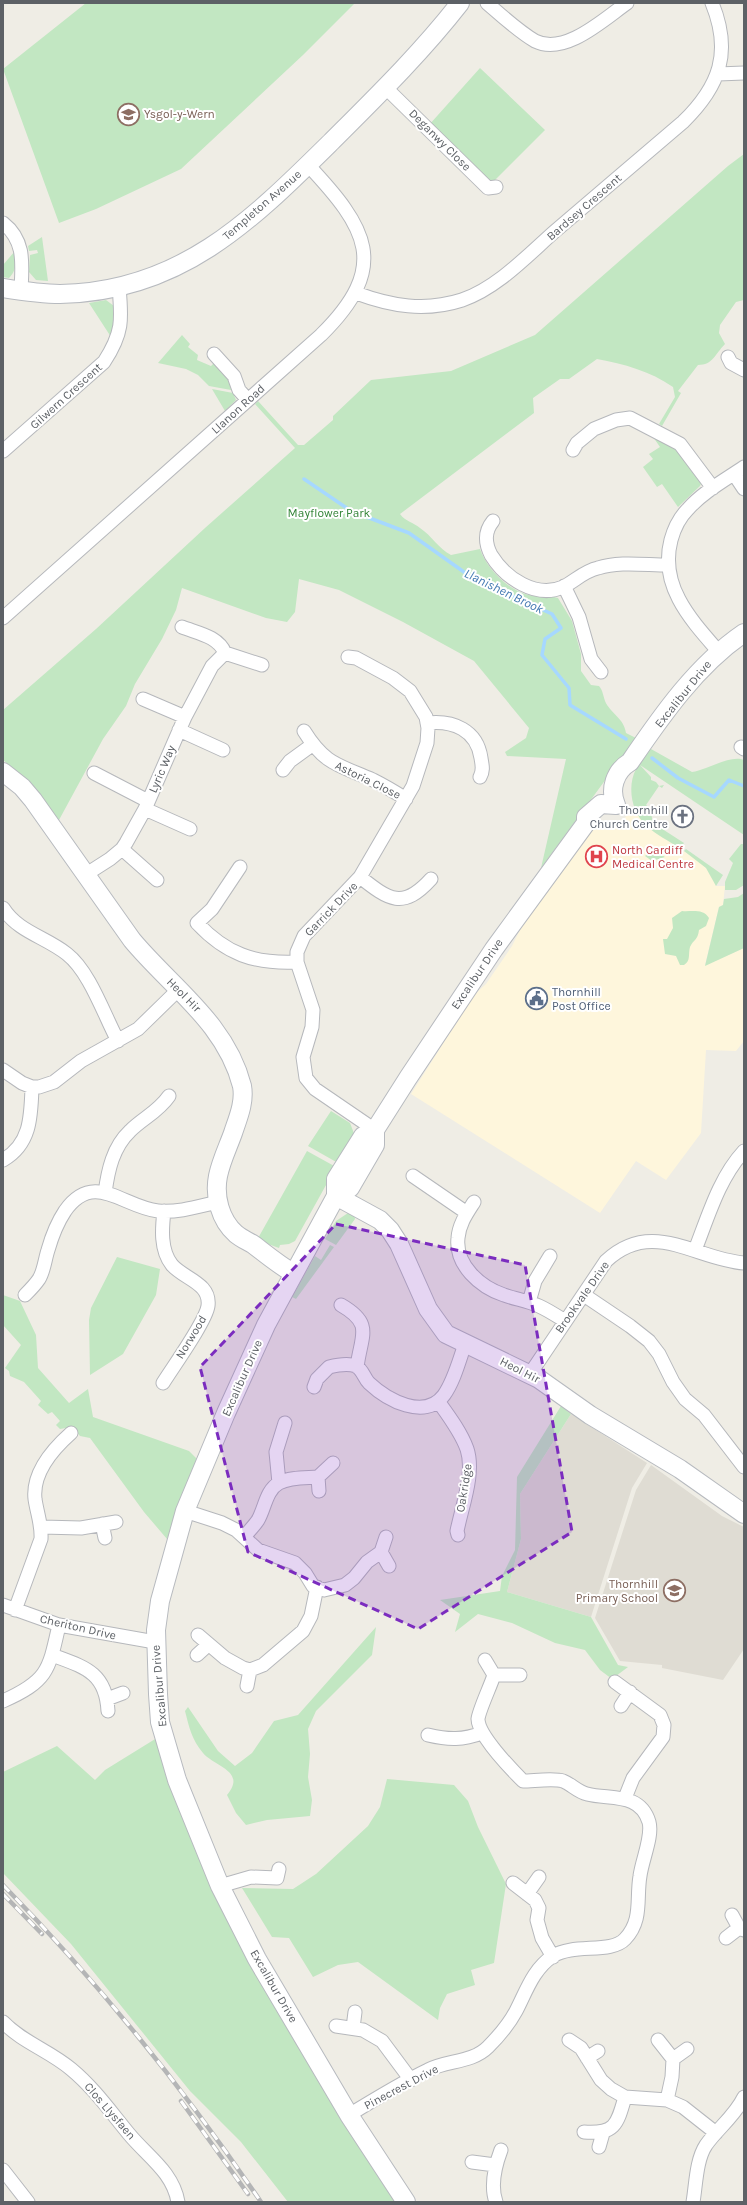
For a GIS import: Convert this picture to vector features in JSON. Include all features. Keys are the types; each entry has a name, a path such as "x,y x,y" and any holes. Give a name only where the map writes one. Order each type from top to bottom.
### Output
{"street":[{"name":"Templeton Avenue","path":"3,288 61,294 120,287 141,281 174,268 217,244 257,213 386,88 423,49 460,3"},
{"path":"487,3 528,36 549,45 565,43 578,37 627,3"},
{"name":"Bardsey Crescent","path":"356,293 397,306 422,307 450,303 475,294 511,269 683,122 699,106 714,84 718,74 722,44 719,23 712,3"},
{"path":"718,74 744,73"},
{"name":"Deganwy Close","path":"386,88 488,188 496,187"},
{"name":"Llanon Road","path":"3,618 331,326 356,293 361,280 365,258 361,235 343,205 308,165"},
{"path":"3,224 15,235 21,247 21,290"},
{"name":"Gilwern Crescent","path":"3,451 104,362 116,344 122,325 120,287"},
{"path":"214,354 234,376 239,390 248,400"},
{"path":"728,357 731,363 744,370"},
{"path":"573,450 577,443 594,429 623,418 630,418 680,444 713,488"},
{"path":"719,652 692,621 680,603 671,583 668,565 670,547 678,522 688,508 713,488 739,471 744,488"},
{"path":"493,521 486,531 487,542 492,556 507,573 518,582 532,588 550,590 564,586 591,570 604,566 668,565"},
{"path":"564,586 579,616 591,659 600,672"},
{"path":"182,627 214,639 223,647 225,653 262,665"},
{"name":"Excalibur Drive","path":"406,2202 349,2115 257,1959 220,1886 184,1801 167,1752 160,1722 155,1642 160,1601 186,1511 226,1413 266,1325 336,1196 350,1188 375,1145 376,1130 479,971 586,823 586,817 601,804 616,805 624,795 630,762 696,674 719,652 744,633"},
{"name":"Lyric Way","path":"85,875 122,849 146,805 185,717 212,666 225,653"},
{"name":"Garrick Drive","path":"297,962 297,952 304,936 360,878 406,799 419,772 428,735 427,722 416,699 403,684 356,658 348,656"},
{"path":"143,699 185,717"},
{"path":"427,722 448,723 462,728 469,733 478,745 483,772 480,777"},
{"name":"Lyric Way","path":"179,730 223,750"},
{"name":"Astoria Close","path":"304,732 312,745 330,762 374,781 406,799"},
{"path":"283,770 290,761 312,745"},
{"name":"Heol Hir","path":"3,772 22,787 33,800 132,940 201,1011 211,1025 233,1063 242,1086 241,1110 218,1174 218,1202 223,1217 231,1228 275,1262 297,1267"},
{"path":"94,773 146,805 190,829"},
{"path":"122,849 157,880"},
{"path":"240,867 212,909 197,924 224,948 264,961 297,962 313,1010 312,1027 303,1057 306,1078 314,1089 376,1130"},
{"path":"360,878 384,895 399,900 414,895 431,879"},
{"path":"3,908 22,928 60,948 75,961 87,980 118,1041"},
{"path":"3,1070 22,1083 32,1087 54,1082 80,1061 138,1029 178,989"},
{"path":"3,1160 18,1149 27,1133 30,1118 32,1087"},
{"path":"105,1193 110,1163 118,1146 130,1131 156,1112 169,1096"},
{"path":"695,1250 706,1219 729,1170 744,1151"},
{"path":"413,1176 471,1207 462,1221 458,1238 459,1253 465,1267 476,1279 505,1296 541,1306 565,1321"},
{"path":"25,1295 39,1279 52,1236 71,1203 85,1193 92,1191 105,1193 150,1209 164,1211 218,1202"},
{"name":"Heol Hir","path":"336,1196 380,1220 390,1230 399,1244 434,1319 446,1334 530,1374 590,1415 692,1477 744,1514"},
{"name":"Norwood","path":"163,1383 206,1314 208,1300 201,1286 171,1264 167,1256 163,1237 164,1211"},
{"name":"Brookvale Drive","path":"530,1374 565,1321 613,1254 630,1246 646,1242 669,1242 695,1250 719,1260 744,1263"},
{"path":"529,1302 535,1281 550,1256"},
{"path":"584,1295 630,1326 649,1341 660,1354 673,1382 685,1399 704,1415 744,1467"},
{"path":"341,1305 356,1313 363,1325 357,1367"},
{"path":"314,1387 317,1379 329,1367 344,1365 357,1367 375,1387 403,1405 416,1408 431,1405 438,1401 448,1389 465,1344"},
{"name":"Oakridge","path":"438,1401 462,1440 468,1456 467,1481 456,1531 458,1535"},
{"path":"279,1483 276,1452 285,1423"},
{"path":"9,1608 37,1555 42,1528 35,1496 36,1486 56,1438 72,1433"},
{"path":"244,1537 258,1520 267,1502 270,1490 279,1483 292,1479 318,1477 332,1463"},
{"path":"318,1477 320,1491"},
{"path":"186,1511 222,1523 236,1530 258,1550 295,1563 305,1573 313,1586 324,1590 345,1585 367,1562 381,1552 386,1537"},
{"path":"42,1528 81,1528 116,1522"},
{"path":"102,1524 106,1538"},
{"path":"381,1552 389,1566"},
{"path":"198,1635 225,1658 250,1670 263,1665 303,1631 311,1616 317,1587"},
{"name":"Cheriton Drive","path":"9,1608 60,1625 155,1642"},
{"path":"3,1701 23,1693 42,1677 52,1655 60,1625"},
{"path":"197,1655 208,1645"},
{"path":"52,1655 86,1667 97,1676 108,1705 123,1693"},
{"path":"485,1660 494,1675"},
{"path":"247,1686 250,1670"},
{"path":"494,1675 520,1675"},
{"path":"428,1735 448,1740 466,1739 482,1733 478,1719 494,1675"},
{"path":"616,1682 660,1715 664,1725 663,1737 633,1778 625,1798"},
{"path":"621,1706 630,1692"},
{"name":"Pinecrest Drive","path":"349,2115 429,2069 470,2058 486,2049 503,2030 515,2012 539,1968 553,1957 568,1950 611,1947 624,1941 634,1929 638,1920 642,1863 650,1834 649,1821 636,1803 625,1798 586,1794 561,1781 523,1781 482,1733"},
{"path":"220,1886 251,1876 277,1878 279,1869"},
{"path":"527,1894 539,1877"},
{"path":"513,1883 535,1900 539,1908 537,1920 542,1938 553,1957"},
{"path":"726,1938 741,1929 732,1915"},
{"path":"353,2028 355,2012"},
{"name":"Clos Llysfaen","path":"3,2022 29,2042 70,2068 98,2095 130,2136 163,2170 170,2180 178,2202"},
{"path":"336,2026 363,2030 382,2042 411,2080"},
{"path":"569,2040 581,2048 601,2080 611,2089 625,2097 667,2100 683,2107 716,2133"},
{"path":"658,2040 672,2059 672,2077 667,2100"},
{"path":"672,2059 687,2049"},
{"path":"587,2058 598,2051"},
{"path":"599,2147 603,2133 616,2123 625,2097"},
{"path":"693,2202 699,2168 705,2147 731,2117 744,2097"},
{"path":"584,2132 603,2133"},
{"path":"496,2202 494,2190 495,2165 501,2150"},
{"path":"472,2162 495,2165"},
{"path":"3,2170 28,2202"}],"highlighted area":[{"path":"336,1224 525,1265 572,1532 418,1629 248,1552 200,1367"}],"shaded area":[{"path":"635,808 647,827 702,863 711,874 716,886 725,886 723,905 719,907 705,965 744,948 744,1041 736,1051 706,1050 701,1133 666,1180 636,1161 600,1213 411,1094 474,995 486,984 512,946 524,922 594,826 605,823 615,827"},
{"name":"Thornhill Primary School","path":"571,1414 647,1463 632,1488 591,1617 507,1592 521,1539 520,1494"},
{"name":"Thornhill Primary School","path":"651,1465 722,1516 744,1527 744,1649 723,1680 662,1668 662,1665 620,1661 595,1618 636,1490"}],"green space":[{"name":"Ysgol-y-Wern","path":"86,3 355,3 303,55 181,169 96,209 59,223 3,69"},
{"path":"480,68 545,130 494,181 489,182 429,125"},
{"name":"Mayflower Park","path":"744,154 744,300 736,302 720,325 719,333 725,344 710,361 703,365 698,365 678,391 681,393 662,426 659,424 675,397 673,387 646,372 617,363 597,359 569,379 560,379 533,398 534,413 400,514 424,531 442,549 451,555 480,549 492,570 504,582 518,591 529,595 558,598 572,621 581,654 581,671 591,685 599,686 607,705 623,723 626,733 636,738 541,868 566,759 507,756 505,752 526,738 529,728 474,661 403,622 339,590 299,579 295,612 287,622 266,618 182,588 176,610 162,639 135,684 126,706 103,739 59,820 30,782 3,760 3,710 96,629 205,528 295,448 255,404 258,401 298,445 304,445 333,420 333,416 371,380 451,371 535,335 728,166"},
{"path":"42,237 48,281 36,280 29,272 30,255 38,253 37,250 29,251 28,246"},
{"path":"15,251 15,269 9,278 3,277 3,265"},
{"path":"106,300 114,306 115,317 111,337 89,303"},
{"path":"182,335 190,344 188,347 198,355 197,360 211,366 214,363 230,381 231,390 209,386 198,375 186,369 158,363"},
{"path":"212,389 233,393 236,400 225,411"},
{"path":"651,434 675,447 693,473 697,474 702,481 700,486 678,507 662,484 657,487 643,467 653,459 649,454 660,447"},
{"path":"651,749 692,772 732,759 744,760 744,835 640,765 651,777 651,780 656,782 659,786 646,805 650,808 653,823 684,843 680,848 658,835 647,826 637,814 631,791 633,776 636,769"},
{"path":"741,844 744,844 744,885 736,890 725,890 725,882 733,863 729,859"},
{"path":"652,849 665,857 652,861 645,856"},
{"path":"686,849 723,875 716,886 706,868 684,851"},
{"path":"744,893 744,948 705,966 719,907 723,905 724,899 738,897"},
{"path":"682,911 697,911 704,913 709,918 706,926 699,930 697,938 690,947 688,961 684,965 680,965 676,956 665,954 663,939 667,939 673,928 672,918"},
{"path":"331,1111 350,1123 355,1136 338,1163 308,1146"},
{"path":"307,1151 336,1167 295,1241 289,1244 280,1245 279,1248 257,1240"},
{"path":"348,1213 354,1213 355,1219 336,1245 325,1239 336,1221"},
{"path":"330,1245 334,1247 296,1299 292,1297 315,1256 321,1260"},
{"path":"117,1257 160,1269 156,1295 123,1354 90,1375 89,1320 91,1308"},
{"path":"3,1295 20,1301 36,1335 38,1368 69,1403 88,1389 93,1417 189,1451 197,1459 167,1539 144,1512 90,1438 80,1436 72,1427 60,1429 56,1425 60,1421 52,1412 48,1414 38,1405 41,1401 24,1382 10,1376 9,1371 5,1368 21,1345 3,1325"},
{"path":"561,1406 571,1414 520,1494 521,1539 507,1592 591,1617 618,1665 628,1667 612,1679 600,1670 585,1650 555,1643 512,1623 478,1614 455,1632 460,1614 440,1600 500,1591 502,1576 515,1550 517,1477"},
{"path":"376,1627 372,1655 316,1711 308,1729 310,1754 308,1777 312,1800 310,1816 267,1820 246,1825 236,1813 227,1795 232,1787 233,1780 231,1775 227,1770 208,1758 199,1748 191,1733 185,1711 188,1707 218,1751 235,1766 252,1753 274,1721 298,1715"},
{"path":"160,1736 226,1913 397,2202 288,2202 241,2142 190,2091 71,1944 3,1873 3,1772 57,1746 95,1780 105,1770"},
{"path":"387,1779 454,1785 468,1801 478,1827 506,1884 494,1963 471,1970 475,1985 447,1994 440,2008 438,2020 358,1962 338,1965 313,1977 289,1938 272,1937 242,1888 293,1889 316,1874 368,1826 380,1807"}],"waterway":[{"name":"Llanishen Brook","path":"304,479 351,511 409,533 471,577 552,614 561,628 545,639 542,655 569,688 570,705 626,739"},
{"name":"Llanishen Brook","path":"652,758 678,778 714,797 729,780 744,786"}],"railway":[{"path":"3,1885 73,1960 139,2038 202,2119 261,2202"},
{"path":"3,1894 42,1934"},
{"path":"181,2101 248,2194"}],"place":[{"name":"Ysgol-y-Wern","path":"129,114"},
{"name":"Thornhill Church Centre","path":"683,817"},
{"name":"North Cardiff Medical Centre","path":"597,857"},
{"name":"Thornhill Post Office","path":"536,999"},
{"name":"Thornhill Primary School","path":"674,1591"}]}
